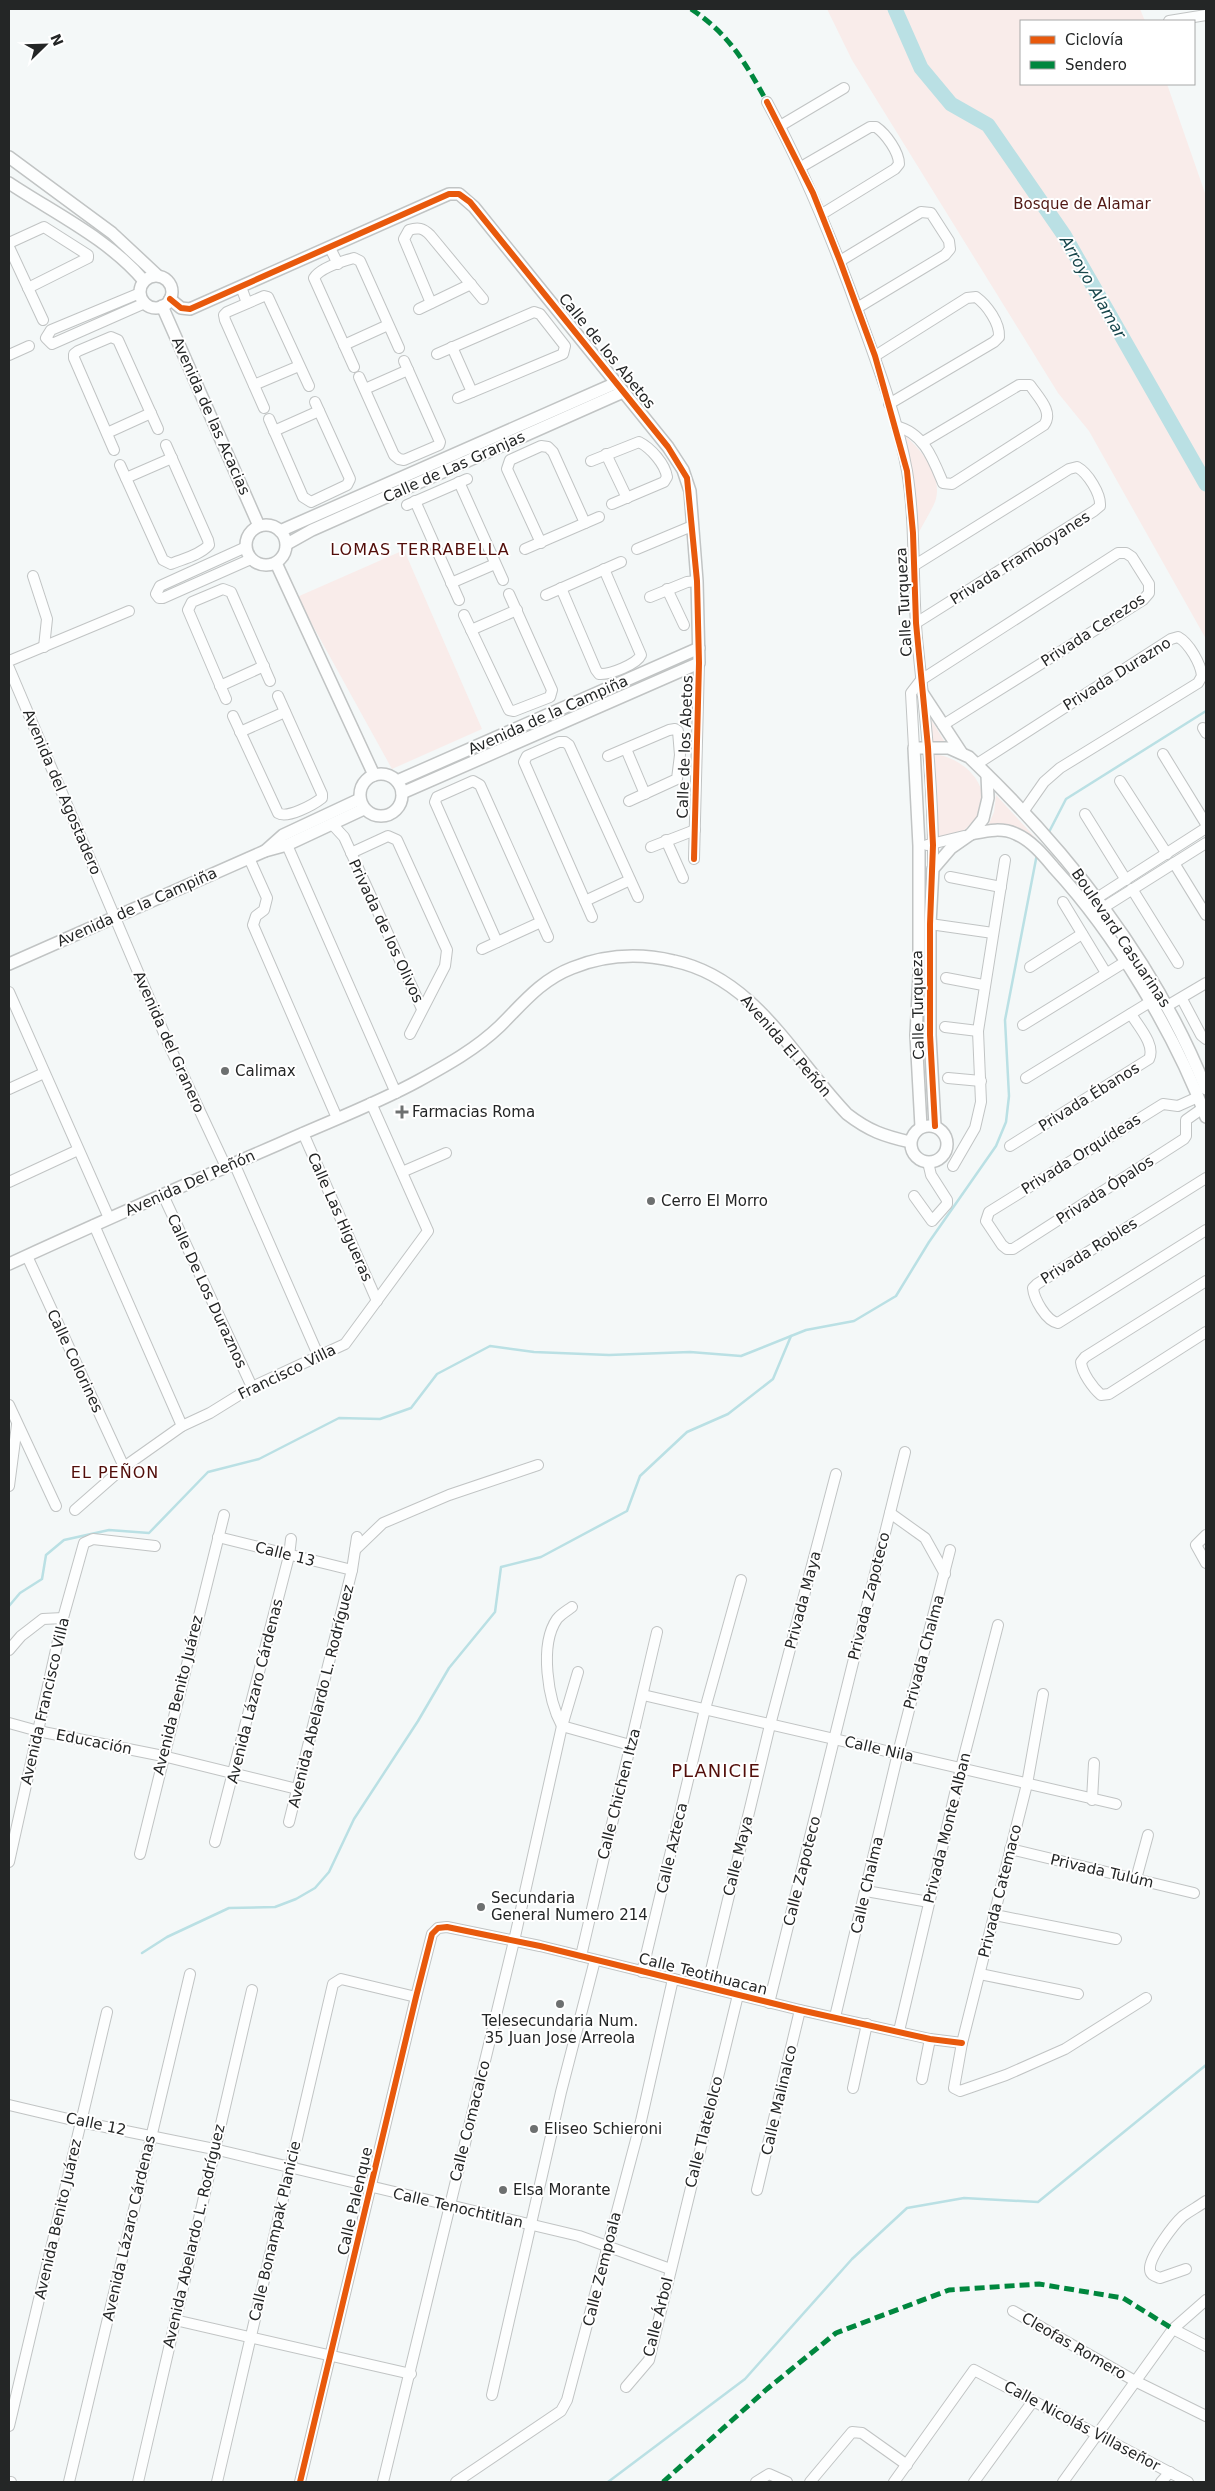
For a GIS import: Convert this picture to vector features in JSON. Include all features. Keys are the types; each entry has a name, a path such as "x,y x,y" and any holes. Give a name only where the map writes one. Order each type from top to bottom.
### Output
{"street":[{"path":"1175,20 1206,15"},
{"path":"780,126 844,88"},
{"name":"Calle Turqueza","path":"767,102 801,167 840,261 890,404 907,471 915,564 916,623 928,747 933,845 930,924 930,1035 936,1126"},
{"path":"801,167 870,127 876,127 882,131 899,159 899,164 895,169 822,214"},
{"path":"9,158 112,232 157,276 166,279 171,286 166,303 153,307 143,292 133,269 76,227 9,182 15,176 20,166"},
{"name":"Calle de los Abetos","path":"166,303 190,309 449,194 455,193 463,196 668,447 687,478 698,581 698,757 694,859"},
{"path":"409,212 416,227"},
{"path":"840,261 921,212 931,213 949,241 950,249 945,255 857,308"},
{"path":"9,243 41,227 87,253 88,258 28,288"},
{"path":"67,240 76,227"},
{"path":"431,303 404,239 409,230 416,227 422,228 430,235 483,299"},
{"path":"9,247 42,320"},
{"path":"330,248 338,264"},
{"path":"365,389 406,366 440,437 439,445 404,460 399,460 394,455 314,278 316,274 352,258 360,261 399,348"},
{"path":"143,292 51,330 46,338 52,344 86,329 143,292 157,276"},
{"path":"418,309 471,284"},
{"path":"241,287 247,303"},
{"path":"264,408 224,317 227,312 264,296 270,298 309,386"},
{"path":"874,356 967,298 976,297 984,303 1000,330 999,337 994,342 890,404"},
{"name":"Avenida de las Acacias","path":"166,303 259,526"},
{"path":"437,354 534,312 540,314 565,346 563,354 458,398"},
{"path":"553,331 566,321"},
{"path":"344,345 388,325"},
{"path":"86,329 93,344"},
{"path":"114,450 74,358 75,353 93,344 111,337 118,340 158,429"},
{"path":"9,355 29,346"},
{"path":"452,347 472,392"},
{"path":"254,385 299,366"},
{"path":"896,426 912,433 923,442 943,483 952,484 1044,425 1048,420 1049,414 1030,385 1019,385 923,442"},
{"name":"Calle de Las Granjas","path":"280,531 336,507 520,438 620,387"},
{"name":"Calle de Las Granjas","path":"287,544 428,473 620,387"},
{"path":"269,419 274,431 303,497 311,502 347,485 350,479 317,406 274,431"},
{"path":"107,433 151,412"},
{"path":"520,438 526,452"},
{"path":"591,461 638,442 646,445 666,472 666,480 612,504"},
{"path":"120,465 163,560 171,564 186,558 205,549 208,545 208,540 166,445"},
{"path":"541,543 507,469 510,460 526,452 541,446 548,447 584,523"},
{"path":"655,456 668,447"},
{"path":"420,454 436,492"},
{"path":"606,454 626,498"},
{"path":"126,478 172,458"},
{"name":"Privada Framboyanes","path":"915,564 1069,469 1077,467 1084,471 1100,500 1100,506 1094,511 916,623"},
{"path":"459,600 411,503 463,480 503,580"},
{"path":"330,494 336,507"},
{"path":"526,550 599,517"},
{"path":"259,526 273,526 280,531 287,544 284,555 276,563 263,566 251,559 246,547 249,534 259,526"},
{"path":"637,549 692,526"},
{"path":"246,547 160,586 156,594 159,598 163,598 251,559"},
{"name":"Privada Cerezos","path":"921,680 1118,554 1126,553 1132,557 1149,584 1150,592 1143,600 943,725"},
{"path":"186,558 193,572"},
{"path":"546,595 621,562"},
{"path":"276,563 374,775"},
{"path":"451,583 495,564"},
{"path":"561,588 596,670 600,674 604,674 621,667 639,659 640,649 604,569"},
{"path":"32,576 47,619 44,647"},
{"path":"650,597 687,582 698,581"},
{"path":"199,582 204,596"},
{"path":"226,699 188,610 192,602 204,596 224,589 231,592 270,682"},
{"path":"667,589 684,625"},
{"path":"464,615 506,706 514,712 550,697 552,690 509,594"},
{"path":"472,630 517,610"},
{"path":"9,661 129,611"},
{"name":"Privada Durazno","path":"977,764 1171,639 1178,637 1184,640 1202,670 1202,676 1198,683 1060,768 1044,782 1023,812"},
{"name":"Avenida de la Campiña","path":"397,781 699,648"},
{"name":"Avenida de la Campiña","path":"402,793 699,663"},
{"path":"220,686 264,666"},
{"path":"621,667 627,680"},
{"name":"Avenida del Agostadero","path":"9,668 115,916"},
{"name":"Calle Turqueza","path":"921,680 911,693 919,846 919,975 916,1035 921,1127"},
{"path":"923,694 961,752"},
{"path":"233,716 278,814 314,814 322,794 278,696"},
{"path":"532,704 536,720"},
{"path":"240,732 285,712"},
{"path":"608,756 675,729 680,735 677,778 629,801"},
{"path":"539,733 545,748"},
{"path":"490,740 496,752"},
{"path":"592,917 524,762 527,756 545,748 559,742 565,742 569,746 638,897"},
{"name":"Boulevard Casuarinas","path":"914,748 928,747 961,752 977,764 1076,871 1103,907 1167,1006 1203,1103"},
{"path":"626,749 645,794"},
{"path":"680,754 698,757"},
{"path":"1163,754 1206,824"},
{"path":"448,773 455,788"},
{"path":"386,774 397,781 402,793 397,808 389,815 373,815 362,804 362,784 374,775 386,774"},
{"path":"932,869 951,848 971,834 983,818 988,806 987,775"},
{"path":"497,942 435,802 437,796 473,781 480,785 548,937"},
{"path":"1120,781 1167,854"},
{"name":"Avenida de la Campiña","path":"9,964 265,851 287,845 299,834 314,814 362,804"},
{"name":"Avenida de la Campiña","path":"314,814 337,822 362,804"},
{"path":"1085,814 1126,880"},
{"name":"Privada de los Olivos","path":"337,822 422,1009"},
{"path":"1090,910 1096,898 1206,828"},
{"path":"650,846 695,830"},
{"name":"Boulevard Casuarinas","path":"919,846 933,845 971,834 997,830 1016,834 1038,850 1090,910 1125,962 1168,1033 1203,1103"},
{"name":"Avenida de la Campiña","path":"265,851 274,841 299,834"},
{"name":"Privada de los Olivos","path":"351,854 388,836 397,840 447,950 445,966 410,1034"},
{"path":"666,840 683,878"},
{"path":"1090,910 1103,907 1206,843"},
{"path":"287,845 396,1092"},
{"path":"249,858 267,898 264,910 256,916 253,925 337,1118"},
{"path":"953,1166 975,1128 982,1102 978,1031 1005,860"},
{"path":"1174,864 1206,915"},
{"path":"1065,880 1076,871"},
{"path":"950,877 1001,887"},
{"path":"585,901 630,880"},
{"path":"1132,889 1178,963"},
{"path":"1063,902 1106,973"},
{"name":"Avenida del Granero","path":"115,916 169,1045 230,1165 319,1357"},
{"path":"482,949 541,922"},
{"path":"930,924 993,932"},
{"path":"1030,967 1082,934"},
{"name":"Avenida El Peñón","path":"371,1103 396,1092 476,1046 499,1026 523,999 547,981 571,968 594,961 619,957 648,956 676,961 724,981 749,999 847,1114 879,1135 910,1142"},
{"path":"1023,1025 1125,962"},
{"path":"946,978 984,985"},
{"path":"1167,1006 1182,999 1206,983"},
{"path":"9,992 109,1218"},
{"path":"1182,999 1200,1035 1206,1039"},
{"path":"1026,1078 1150,1002"},
{"name":"Privada Ébanos","path":"1010,1146 1149,1059 1152,1053 1150,1046 1131,1014"},
{"path":"945,1027 978,1031"},
{"path":"9,1089 44,1073"},
{"path":"948,1078 981,1081"},
{"name":"Avenida Del Peñón","path":"9,1264 371,1103"},
{"name":"Francisco Villa","path":"75,1510 124,1467 182,1426 252,1387 345,1344 377,1302 428,1231 371,1103"},
{"name":"Privada Orquídeas","path":"994,1233 986,1221 989,1212 1163,1104 1178,1106 1203,1103"},
{"name":"Privada Ópalos","path":"994,1233 1002,1245 1007,1249 1013,1249 1184,1139 1186,1136 1186,1120 1203,1103"},
{"path":"936,1126 946,1136 947,1147 939,1159 928,1162 915,1156 910,1142 914,1133 921,1127 936,1126"},
{"name":"Calle Las Higueras","path":"303,1133 377,1302"},
{"path":"9,1182 78,1150"},
{"path":"402,1172 446,1153"},
{"path":"914,1196 932,1221 948,1202 931,1175 928,1162"},
{"name":"Privada Robles","path":"1206,1178 1036,1284 1033,1288 1034,1293 1048,1318 1058,1322 1206,1230"},
{"name":"Calle De Los Duraznos","path":"163,1195 252,1387"},
{"path":"94,1225 182,1426"},
{"name":"Calle Colorines","path":"26,1256 124,1467"},
{"path":"1206,1281 1085,1357 1081,1362 1082,1368 1101,1395 1109,1394 1206,1332"},
{"path":"9,1405 56,1506"},
{"path":"9,1486 17,1424"},
{"name":"Privada Zapoteco","path":"834,1739 905,1452"},
{"path":"354,1551 383,1523 449,1495 538,1465"},
{"name":"Privada Maya","path":"770,1725 836,1474"},
{"path":"890,1513 925,1538 944,1574"},
{"name":"Avenida Benito Juárez","path":"140,1854 224,1515"},
{"path":"1206,1535 1196,1545 1206,1563"},
{"name":"Calle 13","path":"218,1537 352,1570"},
{"name":"Avenida Abelardo L. Rodríguez","path":"289,1822 352,1570 358,1537"},
{"name":"Avenida Francisco Villa","path":"9,1862 63,1618 86,1540 93,1539 155,1546"},
{"name":"Avenida Lázaro Cárdenas","path":"215,1842 289,1556 291,1539"},
{"name":"Privada Chalma","path":"898,1753 950,1550"},
{"name":"Calle Azteca","path":"642,1972 705,1709 741,1580"},
{"path":"572,1607 558,1618 552,1630 548,1648 550,1691 555,1712 562,1726 630,1745"},
{"path":"9,1650 21,1636 43,1619 63,1618"},
{"name":"Privada Monte Alban","path":"899,2031 961,1768 998,1625"},
{"name":"Calle Chichen Itza","path":"581,1956 657,1632"},
{"name":"Calle Comacalco","path":"383,2482 411,2374 449,2206 514,1941 562,1726 578,1672"},
{"name":"Privada Catemaco","path":"1043,1694 1027,1784 962,2043 954,2088 960,2091 970,2088 1006,2075 1065,2049 1146,1998"},
{"name":"Calle Nila","path":"643,1695 1116,1804"},
{"name":"Educación","path":"9,1722 38,1732 163,1756 297,1789"},
{"name":"Calle Maya","path":"707,1986 770,1725"},
{"name":"Calle Zapoteco","path":"769,2003 834,1739"},
{"name":"Calle Chalma","path":"835,2017 898,1753"},
{"path":"1092,1800 1094,1763"},
{"path":"1136,1879 1148,1835"},
{"name":"Privada Tulúm","path":"1010,1849 1194,1893"},
{"path":"866,1891 929,1902"},
{"path":"995,1915 1116,1939"},
{"name":"Calle Teotihuacan","path":"438,1928 447,1927 514,1941 707,1986 769,2003 930,2038 962,2043"},
{"name":"Calle Palenque","path":"300,2482 332,2355 416,1997 432,1934 438,1928"},
{"path":"492,2395 561,2092 595,1960"},
{"name":"Avenida Lázaro Cárdenas","path":"69,2482 190,1974"},
{"path":"980,1974 1078,1994"},
{"name":"Calle Bonampak Planicie","path":"217,2482 334,1984 341,1979 416,1997"},
{"name":"Calle Zempoala","path":"456,2482 560,2411 567,2400 640,2121 673,1979"},
{"name":"Avenida Abelardo L. Rodríguez","path":"138,2482 252,1990"},
{"name":"Calle Tlatelolco","path":"670,2269 738,1995"},
{"name":"Calle Malinalco","path":"757,2190 800,2010"},
{"name":"Avenida Benito Juárez","path":"9,2426 107,2012"},
{"path":"853,2088 867,2024"},
{"path":"922,2079 930,2038"},
{"name":"Calle 12","path":"9,2104 81,2122 214,2149"},
{"name":"Calle Tenochtitlan","path":"214,2149 371,2188 579,2236 670,2269"},
{"path":"1186,2269 1160,2278 1153,2275 1150,2270 1150,2264 1171,2228 1183,2216 1206,2202"},
{"name":"Calle Árbol","path":"626,2387 649,2360 670,2269"},
{"path":"1063,2482 1173,2329 1206,2300"},
{"name":"Cleofas Romero","path":"1013,2311 1135,2381 1206,2416"},
{"path":"175,2320 411,2374"},
{"path":"1173,2329 1206,2346"},
{"name":"Calle Nicolás Villaseñor","path":"907,2465 972,2371 976,2371 1188,2482"},
{"path":"974,2482 1033,2401"},
{"path":"810,2482 852,2432 862,2433 907,2465 894,2482"},
{"path":"1161,2482 1170,2472"},
{"path":"756,2482 766,2474 772,2474 787,2482"}],"green space":[{"name":"Bosque de Alamar","path":"827,9 1140,9 1145,20 1020,20 1020,85 1167,85 1206,196 1206,639 1089,431 1058,393 852,60"},
{"path":"903,434 923,455 934,473 936,483 935,502 918,534"},
{"path":"404,550 482,729 392,769 297,597"},
{"path":"927,713 946,744 931,743"},
{"path":"933,754 958,762 976,779 981,789 982,801 979,813 971,824 954,837 936,839"},
{"path":"996,795 1065,870 1063,872 1027,836 988,826 994,812"}],"waterway":[{"name":"Arroyo Alamar","path":"895,9 921,68 951,104 988,125 1064,235 1206,484"},
{"path":"1048,834 1066,799 1206,711"},
{"path":"9,1606 20,1593 42,1579 46,1555 64,1540 109,1530 149,1533 208,1472 259,1459 339,1418 380,1419 411,1408 437,1374 490,1346 534,1352 609,1355 690,1352 741,1356 806,1330 854,1321 896,1296 929,1242 996,1146 1006,1122 1009,1096 1005,1020 1037,854"},
{"path":"142,1953 167,1937 229,1908 275,1907 296,1899 315,1888 329,1872 354,1819 418,1721 449,1668 495,1612 501,1567 541,1557 627,1511 640,1476 687,1432 728,1414 773,1379 791,1336"},
{"path":"608,2482 745,2379 852,2259 907,2208 964,2198 1038,2202 1206,2065"}],"marked path":[{"path":"691,9 716,28 735,50 767,102"},
{"path":"663,2482 767,2389 836,2333 949,2290 1039,2284 1123,2298 1173,2329"}],"cycle path":[{"path":"767,102 813,193 840,261 875,356 907,471 913,533 916,623 928,747 933,845 930,924 930,1035 935,1126"},
{"path":"170,299 181,308 190,309 449,194 459,194 470,202 668,447 687,478 697,581 699,663 694,859"},
{"path":"300,2482 416,1997 432,1934 438,1928 447,1927 540,1946 800,2010 930,2039 962,2043"}],"place":[{"name":"Calimax","path":"225,1071"},
{"name":"Farmacias Roma","path":"402,1112"},
{"name":"Cerro El Morro","path":"651,1201"},
{"name":"Secundaria General Numero 214","path":"481,1907"},
{"name":"Telesecundaria Num. 35 Juan Jose Arreola","path":"560,2004"},
{"name":"Eliseo Schieroni","path":"534,2129"},
{"name":"Elsa Morante","path":"503,2190"}],"district":[{"name":"LOMAS TERRABELLA","path":"420,549"},
{"name":"EL PEÑON","path":"115,1472"},
{"name":"PLANICIE","path":"716,1770"}]}
